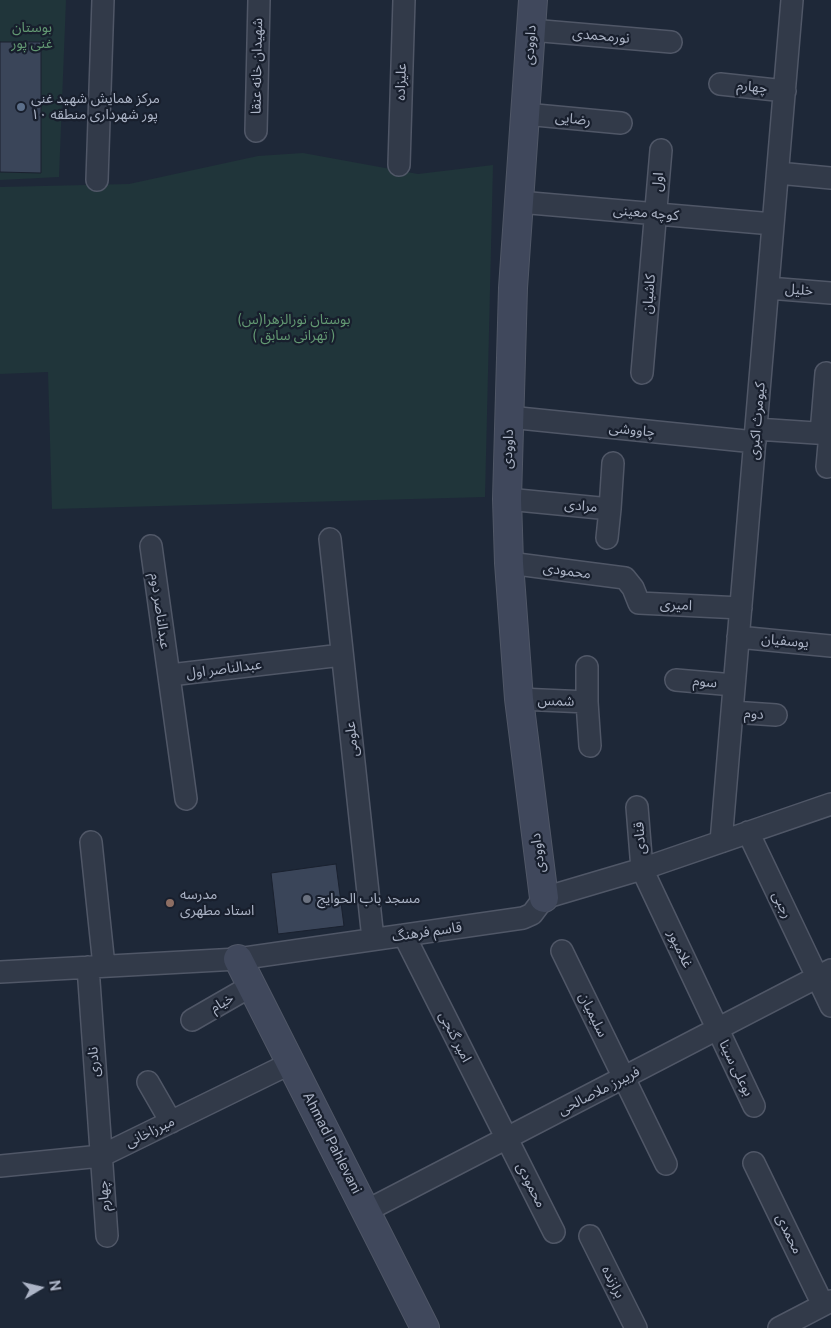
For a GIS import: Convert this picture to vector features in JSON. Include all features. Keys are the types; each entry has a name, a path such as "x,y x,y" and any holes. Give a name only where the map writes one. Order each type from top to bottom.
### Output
{"street":[{"path":"97,180 103,0"},
{"name":"شهیدان خانه‌ عنقا","path":"256,131 259,0"},
{"name":"علیزاده","path":"398,165 404,0"},
{"name":"داوودی","path":"533,0 513,288 507,499 509,563 519,699 544,898"},
{"name":"کیومرث اکبری","path":"721,842 792,0"},
{"name":"نورمحمدی","path":"531,30 671,42"},
{"name":"چهارم","path":"720,84 785,91"},
{"name":"رضایی","path":"525,114 621,124"},
{"name":"اول","path":"656,214 661,150"},
{"path":"778,173 831,178"},
{"name":"کوچه معینی","path":"519,202 773,224"},
{"name":"کاشیان","path":"642,373 656,214"},
{"name":"خلیل","path":"768,288 831,293"},
{"path":"826,374 827,467"},
{"name":"چاووشی","path":"509,417 756,436 827,433"},
{"name":"مرادی","path":"507,499 610,509 613,463"},
{"path":"608,538 610,509"},
{"name":"علومی","path":"330,539 373,939"},
{"name":"عبدالناصر دوم","path":"151,546 170,675"},
{"name":"محمودی","path":"509,563 625,578"},
{"name":"امیری","path":"625,578 633,588 639,602 741,608"},
{"name":"یوسفیان","path":"738,637 831,646"},
{"name":"عبدالناصر اول","path":"186,799 170,675 342,655"},
{"name":"شمس","path":"519,699 587,702 587,667"},
{"name":"سوم","path":"676,680 734,685"},
{"path":"587,702 590,746"},
{"name":"دوم","path":"732,712 776,715"},
{"path":"544,898 642,870 831,804"},
{"name":"قنادی","path":"637,807 642,870"},
{"name":"رجبی","path":"748,832 824,974 831,1006"},
{"name":"نادری","path":"91,842 101,1156"},
{"name":"غلامپور","path":"642,870 717,1029"},
{"name":"قاسم فرهنگ","path":"0,972 238,959 524,918 532,914 544,898"},
{"name":"امیر گنجی","path":"404,935 507,1139"},
{"name":"سلیمیان","path":"562,951 666,1164"},
{"name":"Ahmad Pahlevani","path":"238,959 425,1328"},
{"name":"فریبرز ملاصالحی","path":"366,1212 824,974"},
{"name":"خیام","path":"192,1020 251,986"},
{"name":"بوعلی سینا","path":"717,1029 754,1106"},
{"name":"میرزاخانی","path":"0,1166 101,1156 291,1063"},
{"path":"148,1082 170,1122"},
{"name":"محمودی","path":"507,1139 554,1232"},
{"name":"چهارم","path":"101,1156 107,1236"},
{"name":"محمدی","path":"754,1163 827,1303"},
{"name":"برازنده","path":"590,1236 636,1328"},
{"path":"779,1328 827,1303"}],"green space":[{"name":"بوستان غنی پور","path":"0,0 66,0 59,177 0,180"},
{"name":"بوستان نورالزهرا(س) ( تهرانی سابق )","path":"303,153 418,174 493,165 485,497 52,509 48,372 0,374 0,187 129,184 258,156"}],"building":[{"name":"مرکز همایش شهید غنی پور شهرداری منطقه ۱۰","path":"0,42 41,42 41,173 0,172"},
{"name":"مسجد باب الحوایج","path":"336,864 344,926 278,934 271,873"}],"place":[{"name":"مرکز همایش شهید غنی پور شهرداری منطقه ۱۰","path":"21,107"},
{"name":"مسجد باب الحوایج","path":"307,899"},
{"name":"مدرسه استاد مطهری","path":"170,903"}]}
